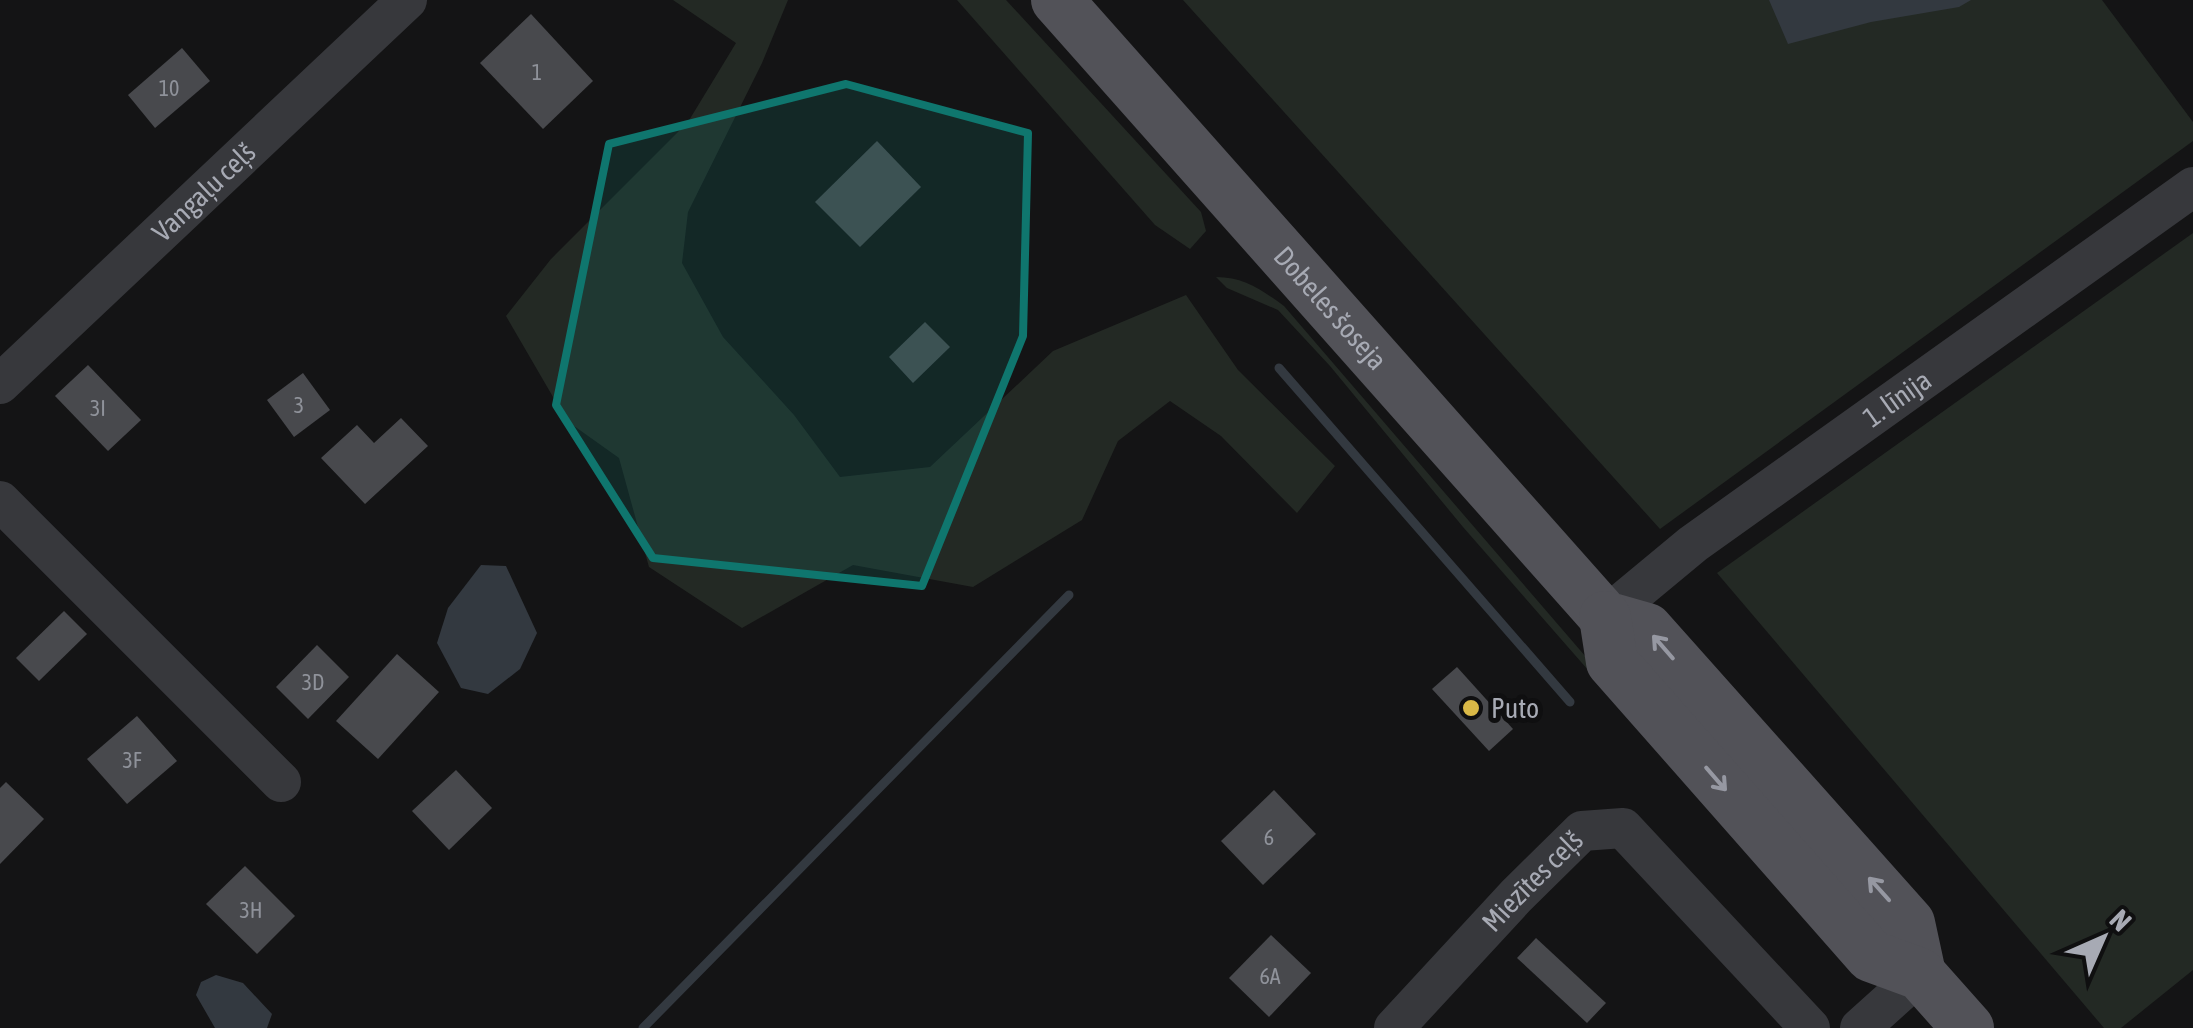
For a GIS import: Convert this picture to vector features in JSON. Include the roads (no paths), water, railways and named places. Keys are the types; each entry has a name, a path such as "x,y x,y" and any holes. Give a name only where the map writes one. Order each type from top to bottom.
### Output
{"main road":[{"name":"Dobeles šoseja","path":"1056,0 1605,617 1647,629 1909,922 1920,974 1968,1028"}],"street":[{"name":"Vangaļu ceļš","path":"0,384 407,0"},
{"name":"1. līnija","path":"1605,617 1693,544 2193,187"},
{"path":"0,501 281,782"},
{"name":"Miezītes ceļš","path":"1394,1028 1582,831 1623,828 1810,1028"},
{"path":"1860,1028 1920,974"}],"waterway":[{"path":"1279,368 1570,702"},
{"path":"643,1028 1069,595"}],"place":[{"name":"Puto","path":"1471,708"}]}
